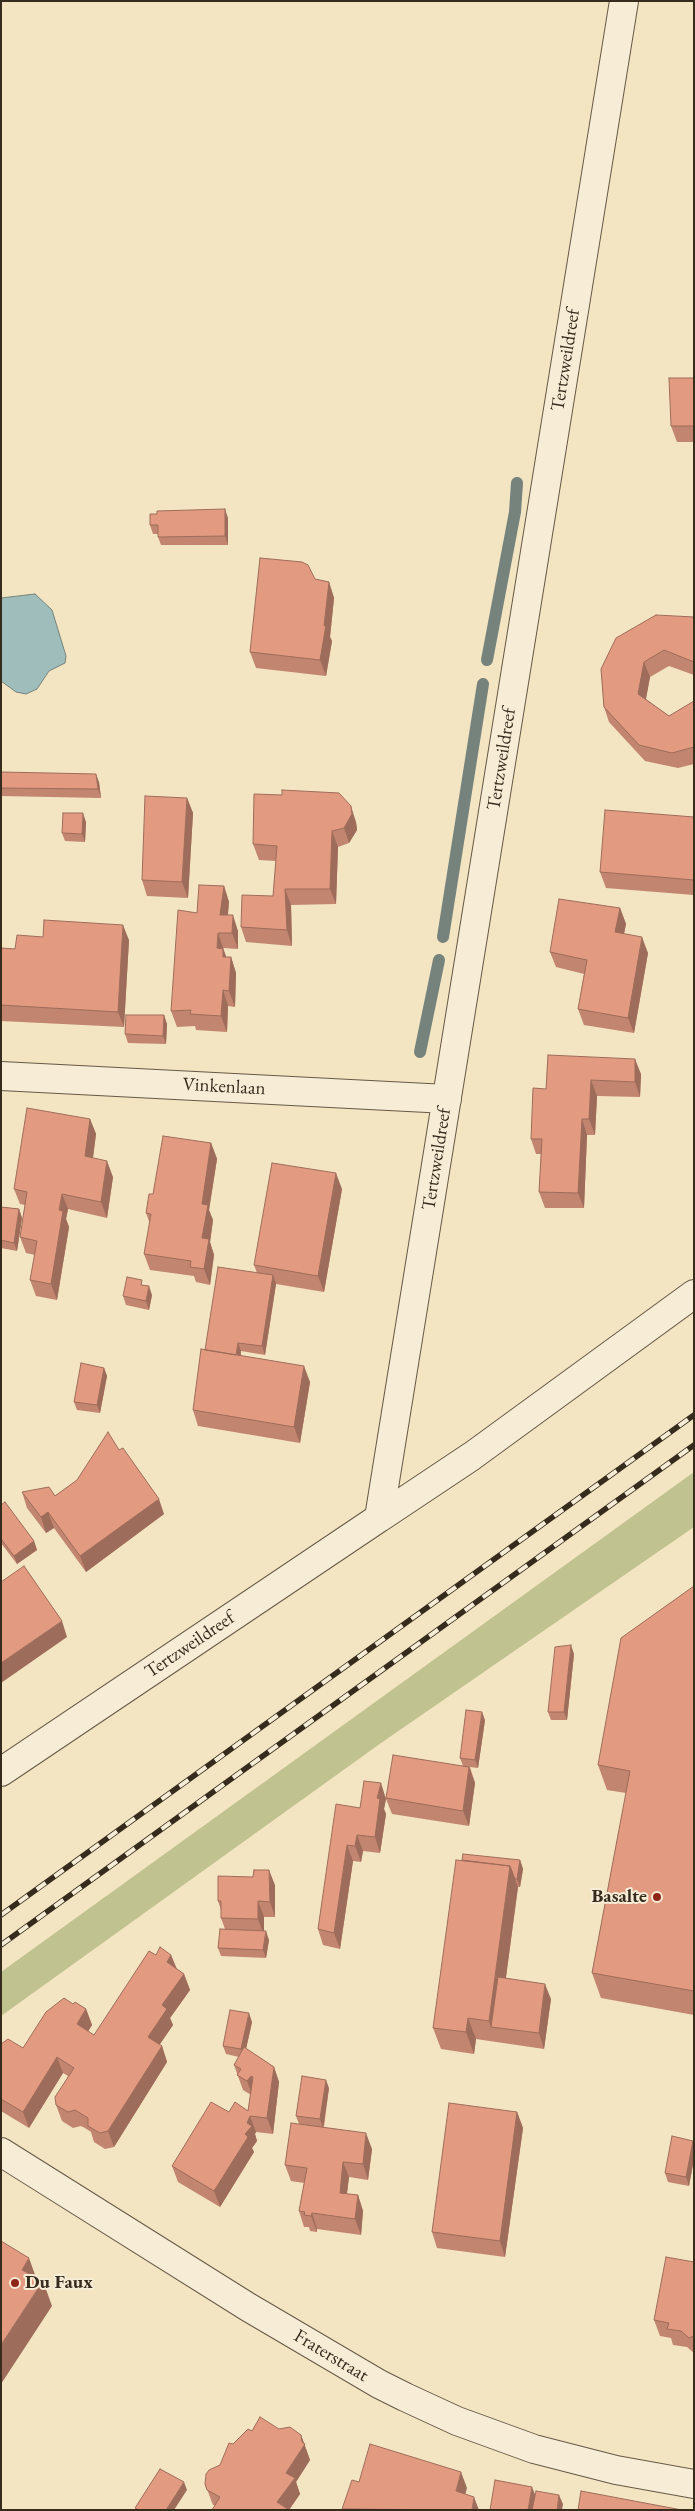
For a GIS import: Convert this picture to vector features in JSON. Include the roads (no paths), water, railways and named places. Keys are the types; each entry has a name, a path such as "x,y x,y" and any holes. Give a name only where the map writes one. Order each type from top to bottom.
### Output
{"street":[{"name":"Tertzweildreef","path":"379,1518 624,1"},
{"name":"Vinkenlaan","path":"1,1076 447,1099"},
{"name":"Tertzweildreef","path":"1,1772 472,1456 694,1294"},
{"name":"Fraterstraat","path":"1,2152 248,2307 396,2393 456,2421 534,2449 616,2470 694,2484"}],"water":[{"path":"35,594 52,610 66,656 65,663 49,671 37,689 26,694 16,692 1,681 1,598"}],"waterway":[{"path":"487,660 515,512 517,483"},
{"path":"443,937 483,684"},
{"path":"420,1052 439,960"}],"railway":[{"path":"1,1915 694,1415"},
{"path":"1,1945 694,1445"}],"place":[{"name":"Basalte","path":"657,1897"},
{"name":"Du Faux","path":"15,2283"}]}
